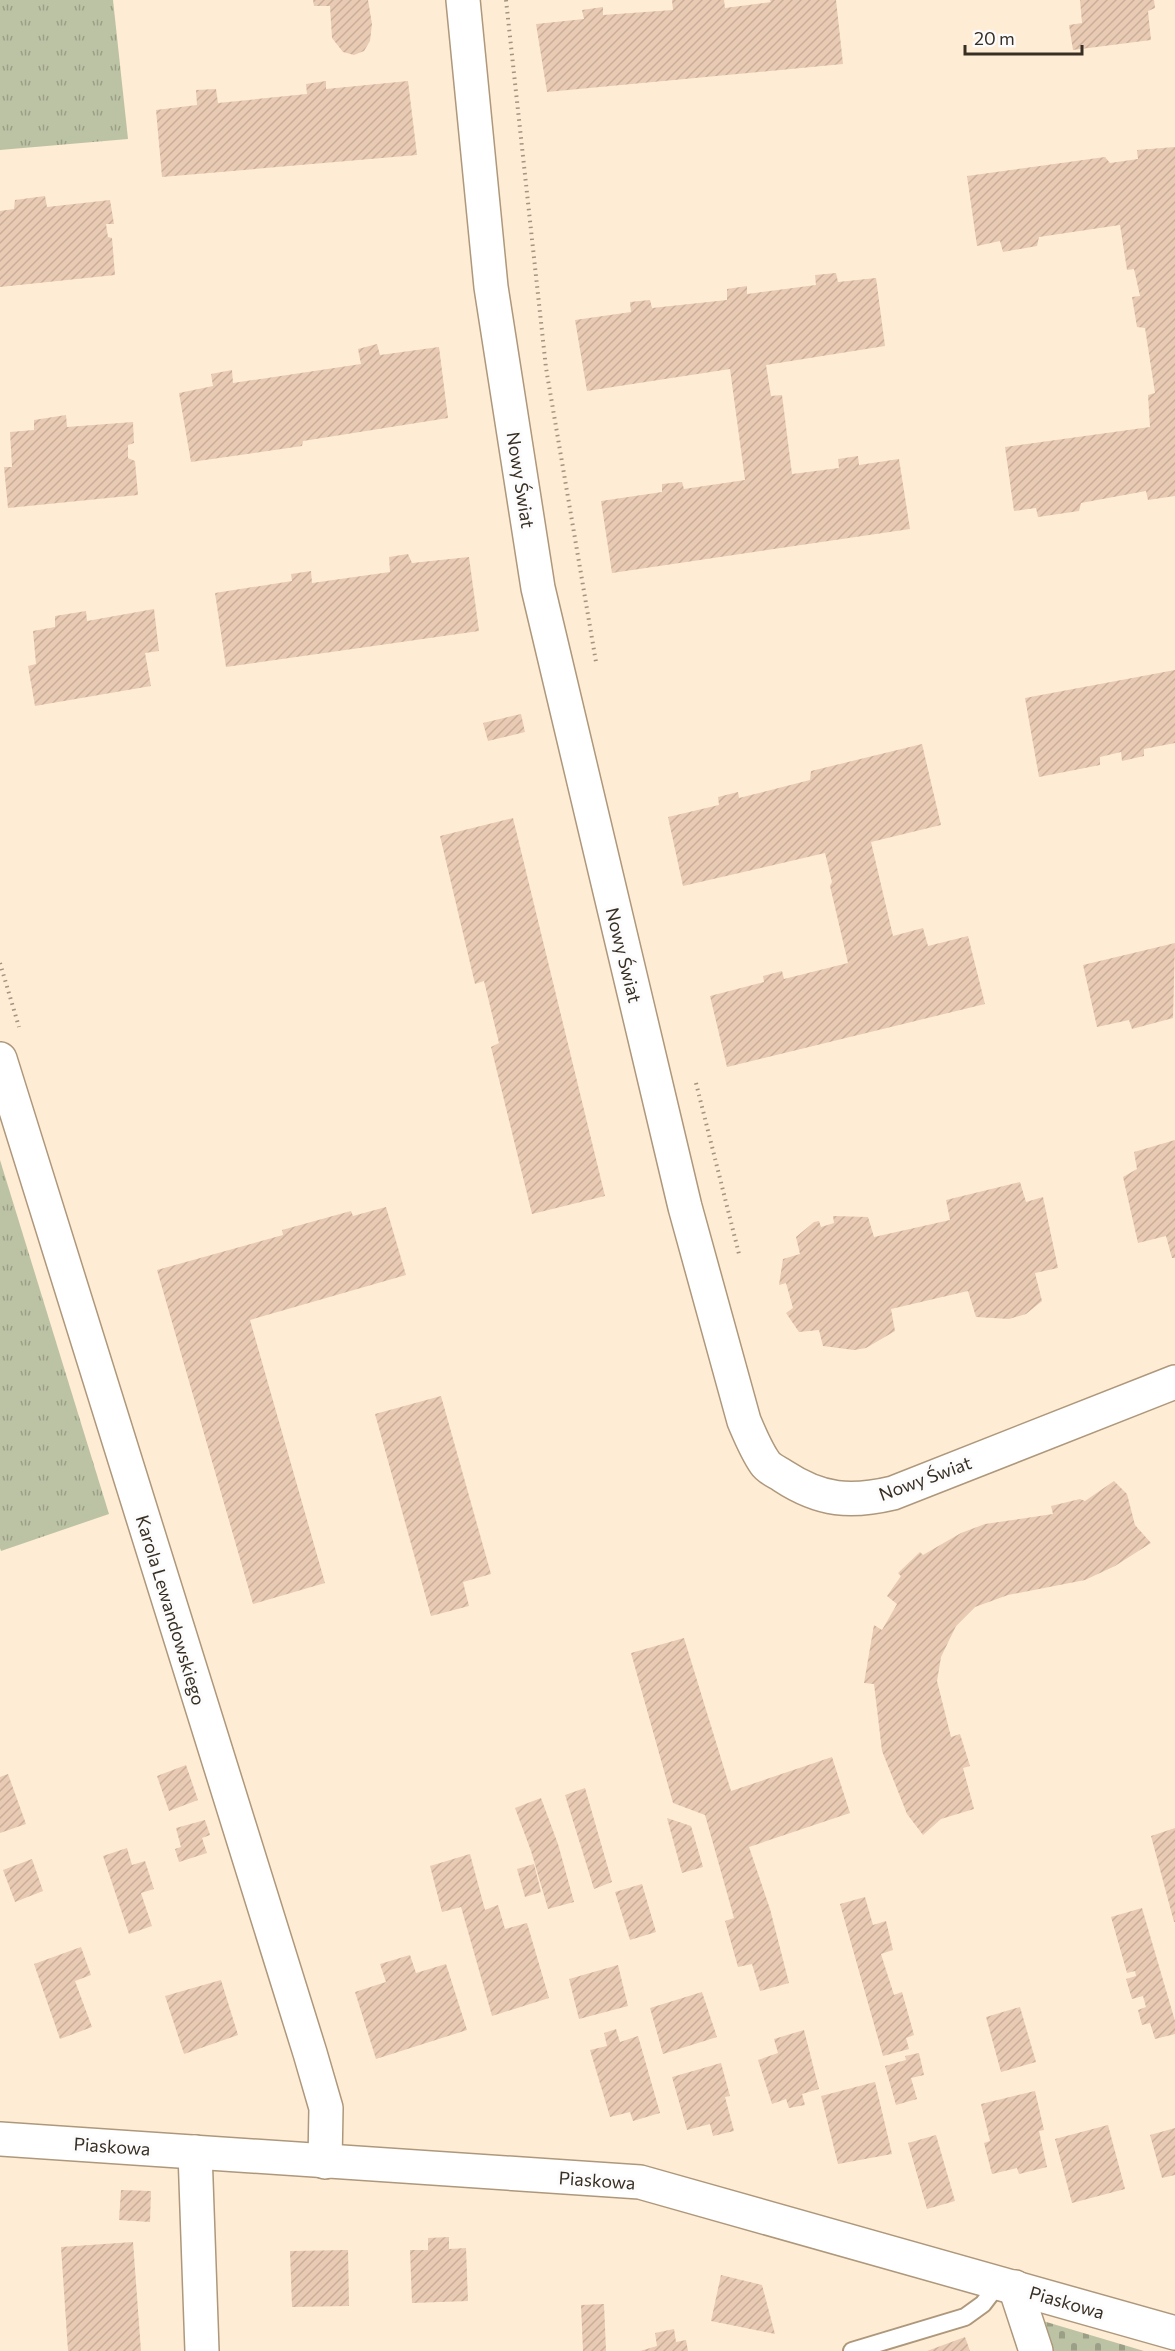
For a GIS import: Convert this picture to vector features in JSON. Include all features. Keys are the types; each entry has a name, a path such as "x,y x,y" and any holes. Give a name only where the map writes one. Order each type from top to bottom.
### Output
{"street":[{"name":"Nowy Świat","path":"463,0 491,287 538,588 686,1207 744,1421 753,1441 766,1465 793,1483 816,1493 843,1500 862,1500 893,1493 1175,1382"},
{"name":"Karola Lewandowskiego","path":"0,1059 310,2053 326,2108 325,2162"},
{"name":"Piaskowa","path":"0,2139 639,2182 1175,2333"},
{"path":"195,2152 201,2351"},
{"path":"1007,2285 1036,2351"}],"lane":[{"path":"852,2351 965,2317 1007,2285"}],"path":[{"path":"506,0 546,368 597,667"},
{"path":"694,1074 740,1258"}],"green space":[{"path":"0,0 113,0 128,139 0,150"},
{"path":"0,1160 109,1514 1,1551 0,1548"},
{"path":"1043,2321 1144,2351 1053,2351"}],"building":[{"path":"313,0 368,0 372,24 370,41 364,51 354,55 343,52 332,38 330,6 314,6"},
{"path":"672,0 724,0 725,8 771,2 770,0 836,0 843,64 547,92 536,24 584,19 582,10 603,7 603,15 673,10"},
{"path":"1080,0 1154,0 1155,8 1148,11 1151,40 1073,50 1069,25 1082,23"},
{"path":"326,81 326,89 408,81 417,155 162,177 156,110 197,105 196,90 216,89 218,103 307,94 306,84"},
{"path":"1175,147 1175,496 1148,500 1146,491 1081,503 1079,511 1038,517 1036,508 1014,511 1005,447 1150,427 1148,395 1155,393 1145,328 1137,327 1132,297 1140,296 1134,269 1127,270 1120,225 1039,237 1037,246 1003,252 1000,241 977,246 967,176 1105,157 1110,163 1138,159 1137,150"},
{"path":"45,196 47,207 110,200 114,224 106,224 108,237 112,238 115,275 0,287 0,211 14,209 15,200"},
{"path":"836,273 838,282 876,278 885,346 766,365 771,396 782,395 792,474 839,468 838,459 858,456 859,465 899,459 910,529 612,573 601,501 662,492 662,484 682,482 684,489 745,480 730,369 587,391 575,320 631,312 630,302 650,300 652,308 727,300 727,289 747,286 747,294 816,285 815,275"},
{"path":"377,344 380,355 439,347 448,418 303,441 302,446 191,462 179,393 213,386 211,374 232,370 233,383 361,364 358,349"},
{"path":"66,415 67,427 133,422 134,443 128,445 128,458 135,461 138,495 8,508 4,467 12,467 10,432 34,430 34,420"},
{"path":"408,554 412,563 469,557 479,631 226,667 215,593 292,581 291,574 311,571 312,583 390,572 389,557"},
{"path":"154,609 159,651 145,653 151,686 35,706 28,666 36,664 33,631 55,627 55,616 86,611 87,621"},
{"path":"1175,670 1175,743 1144,749 1144,756 1122,761 1121,752 1100,757 1100,765 1039,777 1025,698"},
{"path":"521,714 525,732 488,741 483,723"},
{"path":"922,744 941,825 871,842 893,936 923,928 928,946 968,936 985,1004 727,1067 710,996 764,982 763,976 782,971 784,979 848,963 830,886 832,882 825,853 683,886 668,817 719,805 718,797 738,792 739,798 810,780 811,771"},
{"path":"513,818 605,1196 532,1214 491,1047 499,1043 484,981 475,984 440,836"},
{"path":"1175,943 1173,1018 1132,1029 1129,1020 1097,1027 1083,965"},
{"path":"1175,1140 1175,1258 1172,1258 1166,1236 1138,1243 1123,1177 1137,1169 1134,1152"},
{"path":"1020,1182 1026,1202 1043,1197 1058,1268 1035,1273 1042,1301 1026,1314 1009,1319 976,1317 968,1291 891,1309 895,1331 866,1348 854,1350 823,1346 819,1330 799,1332 786,1313 793,1308 786,1283 779,1285 783,1259 800,1254 796,1237 814,1222 819,1221 821,1227 834,1223 833,1216 868,1217 874,1237 950,1220 946,1200"},
{"path":"386,1207 406,1275 250,1320 325,1583 253,1604 157,1270 283,1235 282,1230 351,1211 353,1216"},
{"path":"441,1396 491,1574 463,1582 469,1606 431,1616 375,1414"},
{"path":"1114,1481 1127,1494 1135,1525 1151,1543 1115,1566 1085,1580 1008,1595 975,1607 956,1626 941,1657 937,1681 951,1737 960,1734 970,1766 963,1768 974,1809 941,1819 923,1835 907,1814 882,1751 874,1684 864,1683 874,1625 882,1630 897,1604 887,1596 901,1576 898,1573 920,1552 923,1555 961,1533 985,1524 1053,1514 1051,1506 1080,1499 1085,1501"},
{"path":"684,1638 731,1791 832,1757 850,1813 749,1847 770,1909 789,1983 760,1991 752,1964 738,1967 725,1921 734,1918 705,1815 673,1803 631,1653"},
{"path":"186,1765 198,1800 169,1811 157,1776"},
{"path":"8,1774 26,1824 0,1833 0,1777"},
{"path":"585,1788 612,1882 594,1889 565,1795"},
{"path":"541,1798 558,1844 574,1902 548,1909 531,1851 515,1808"},
{"path":"667,1818 691,1826 703,1867 682,1873"},
{"path":"205,1820 210,1835 202,1838 207,1853 179,1862 175,1849 181,1847 176,1828"},
{"path":"1175,1828 1175,1922 1174,1922 1151,1836"},
{"path":"127,1848 132,1865 145,1861 154,1889 141,1893 152,1926 129,1934 103,1856"},
{"path":"470,1854 485,1910 498,1905 505,1929 527,1923 549,1998 492,2016 461,1907 442,1912 430,1866"},
{"path":"32,1859 43,1891 15,1902 3,1870"},
{"path":"534,1864 541,1892 525,1897 517,1869"},
{"path":"642,1884 656,1932 630,1940 615,1892"},
{"path":"865,1897 873,1925 886,1921 893,1950 881,1954 894,1995 902,1992 914,2035 906,2038 909,2049 883,2056 840,1904"},
{"path":"1142,1908 1175,2021 1175,2034 1155,2039 1150,2023 1142,2025 1138,2010 1146,2007 1143,1996 1132,1999 1126,1979 1136,1976 1135,1971 1127,1973 1111,1917"},
{"path":"81,1947 91,1975 75,1981 92,2027 60,2039 34,1964"},
{"path":"410,1955 416,1973 446,1964 467,2030 376,2059 355,1992 386,1982 380,1964"},
{"path":"618,1965 628,2006 579,2019 569,1979"},
{"path":"221,1980 238,2035 184,2054 165,1996"},
{"path":"702,1992 717,2037 663,2054 650,2008"},
{"path":"1020,2007 1036,2062 1001,2072 986,2017"},
{"path":"616,2029 620,2042 638,2036 660,2113 633,2121 630,2112 610,2117 590,2050 607,2046 604,2033"},
{"path":"804,2030 819,2089 802,2094 805,2105 789,2108 786,2099 772,2104 758,2060 778,2053 774,2039"},
{"path":"919,2053 924,2075 911,2078 917,2099 896,2105 885,2066 906,2060 905,2056"},
{"path":"721,2063 730,2096 725,2097 734,2131 713,2136 710,2124 687,2130 672,2077"},
{"path":"875,2082 892,2154 838,2164 821,2096"},
{"path":"1035,2091 1044,2130 1039,2131 1047,2167 1019,2174 1017,2168 992,2174 984,2143 990,2141 981,2104"},
{"path":"1108,2125 1125,2189 1072,2203 1055,2139"},
{"path":"1175,2128 1175,2175 1162,2178 1150,2135"},
{"path":"936,2135 955,2201 927,2209 908,2143"},
{"path":"121,2190 151,2191 150,2222 119,2220"},
{"path":"449,2237 449,2249 466,2248 468,2301 412,2303 410,2250 428,2250 428,2238"},
{"path":"133,2242 141,2351 68,2351 61,2247"},
{"path":"348,2250 349,2306 292,2307 290,2251"},
{"path":"721,2275 762,2285 775,2334 711,2321"},
{"path":"604,2304 606,2351 583,2351 581,2305"},
{"path":"674,2329 676,2342 686,2340 688,2351 640,2351 657,2346 655,2333"},
{"path":"965,2337 970,2351 927,2351"}]}
